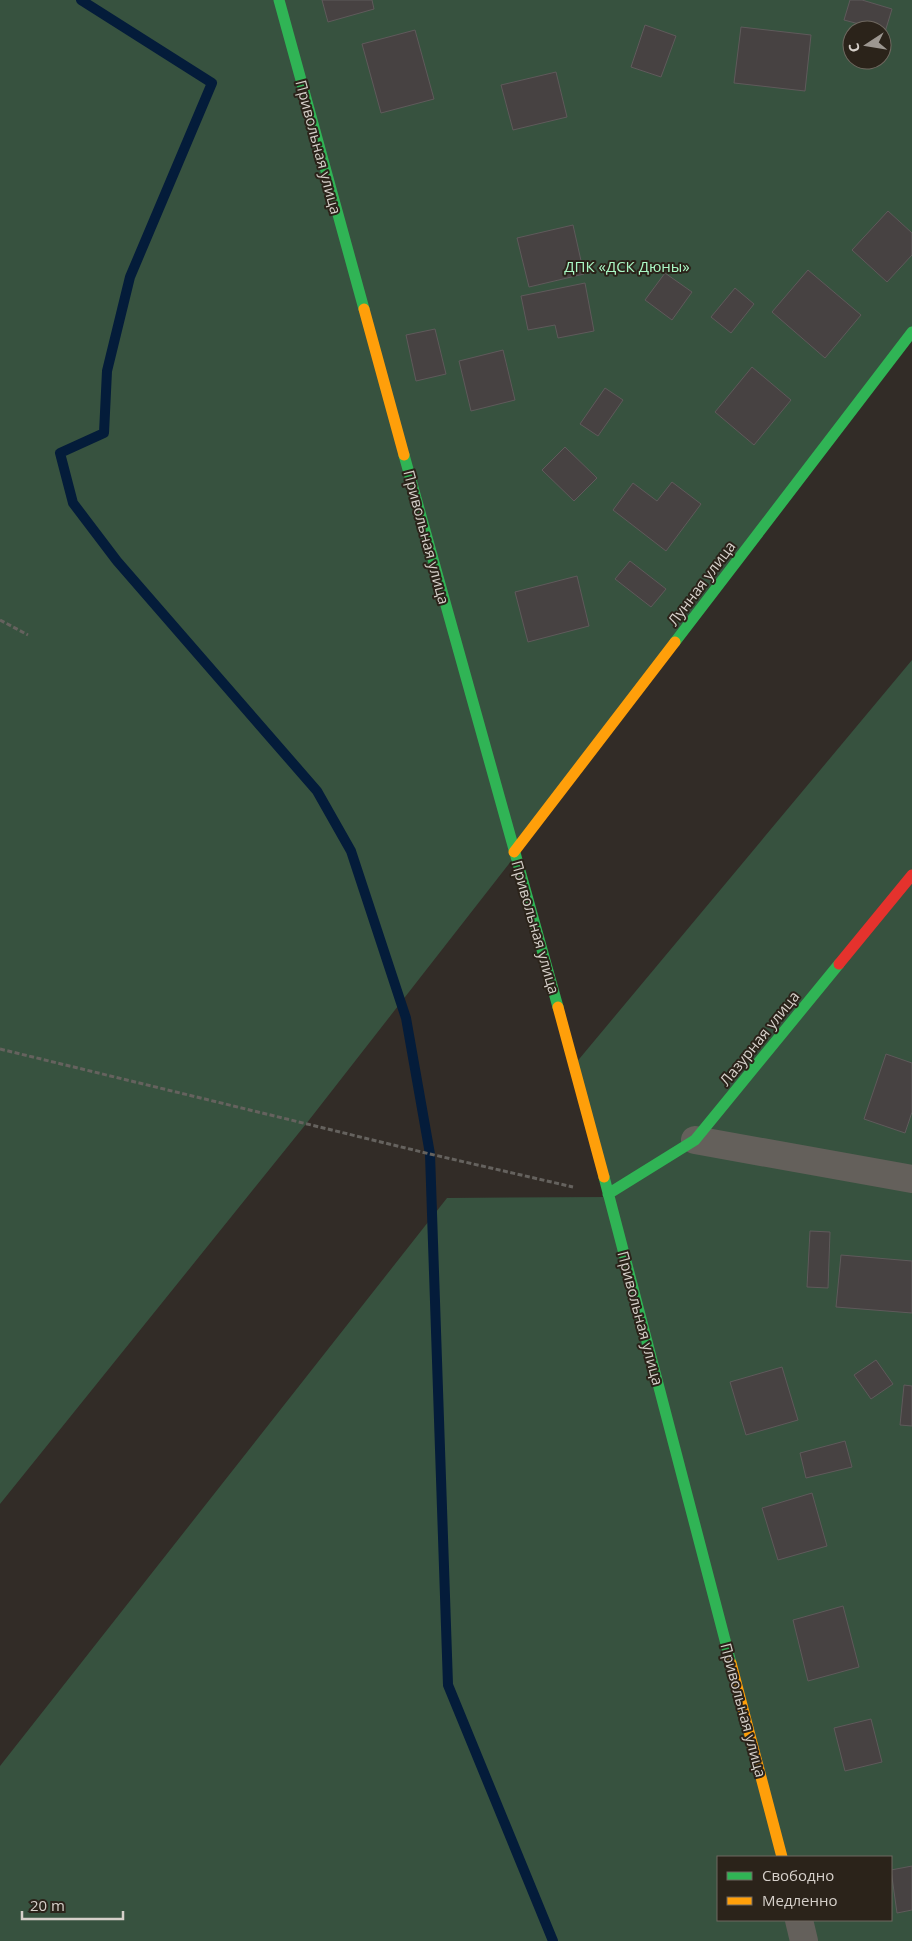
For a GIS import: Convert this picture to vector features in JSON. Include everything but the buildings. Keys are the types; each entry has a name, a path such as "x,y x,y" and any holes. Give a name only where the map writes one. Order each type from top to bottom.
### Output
{"street":[{"name":"Привольная улица","path":"279,0 514,852 572,1052 782,1856"},
{"name":"Лунная улица","path":"514,852 912,332"},
{"name":"Лазурная улица","path":"608,1194 695,1140 912,875"},
{"path":"695,1140 912,1179"},
{"path":"799,1921 804,1941"}],"path":[{"path":"0,620 28,635"},
{"path":"0,1049 430,1154 608,1194"}],"green space":[{"name":"ДПК «ДСК Дюны»","path":"0,0 912,0 912,330 515,856 306,1124 0,1504"},
{"path":"912,660 912,1941 0,1941 0,1766 447,1198 608,1197 575,1064"}],"waterway":[{"path":"81,0 212,83 130,277 107,371 104,433 60,453 73,503 117,561 317,791 351,851 406,1018 430,1154 448,1685 553,1941"}],"traffic: fast":[{"path":"279,0 364,309"},
{"path":"675,642 912,332"},
{"path":"404,455 558,1007"},
{"path":"608,1194 695,1140 839,964"},
{"path":"604,1177 731,1663"}],"traffic: slow":[{"path":"364,309 404,455"},
{"path":"514,852 675,642"},
{"path":"558,1007 604,1177"},
{"path":"731,1663 782,1856"}],"traffic: jam":[{"path":"839,964 912,875"}]}
